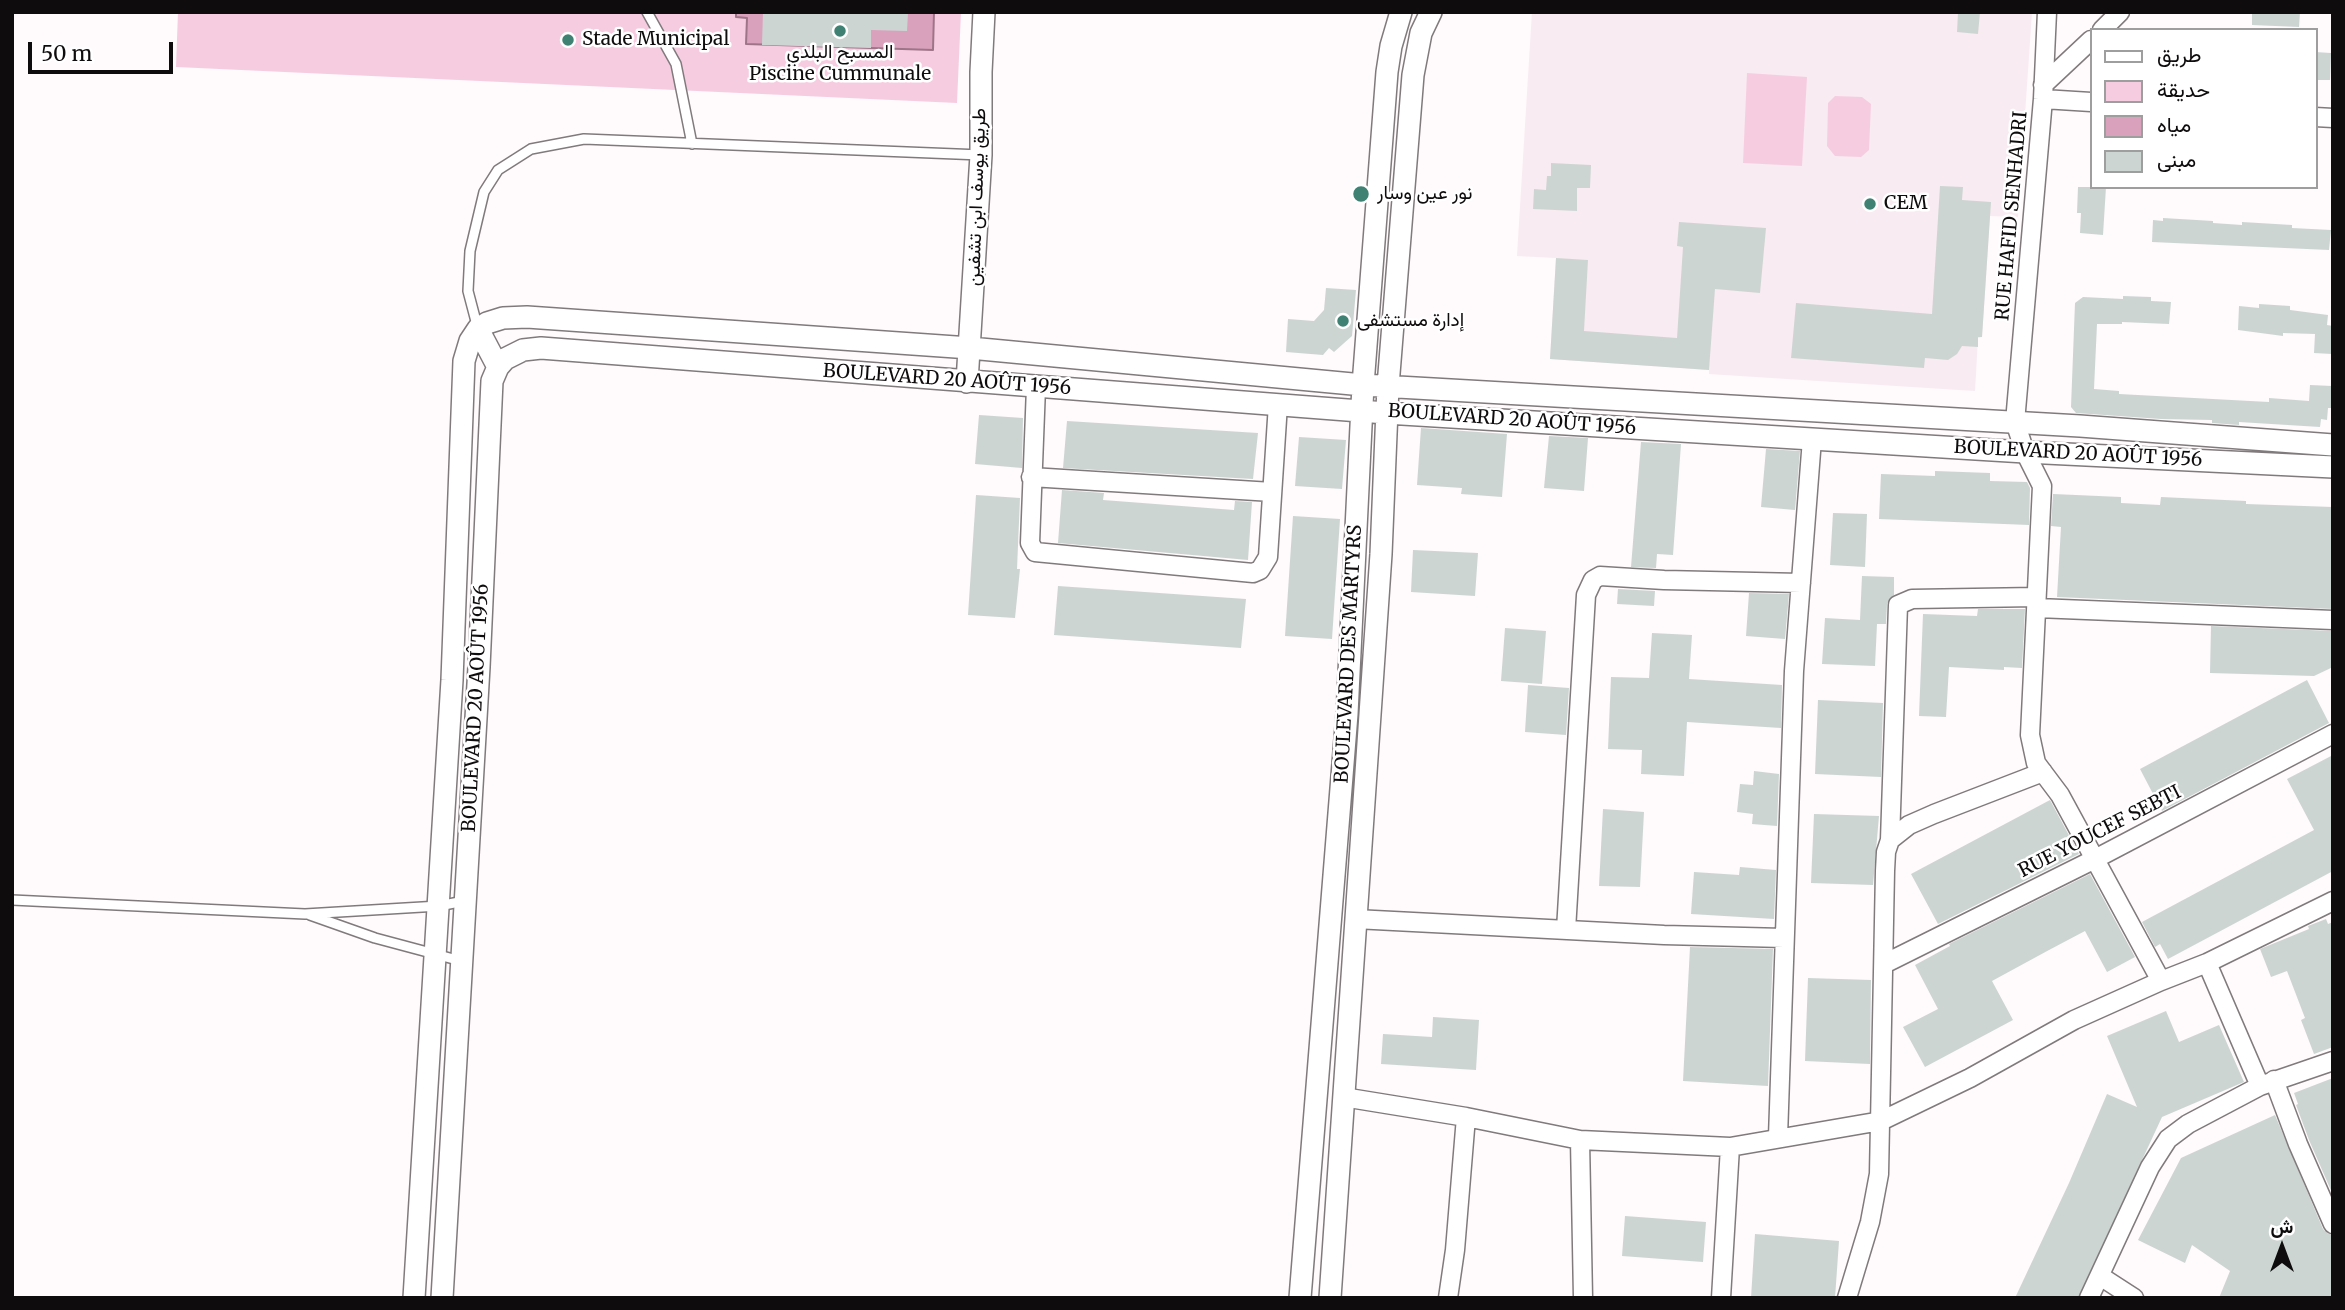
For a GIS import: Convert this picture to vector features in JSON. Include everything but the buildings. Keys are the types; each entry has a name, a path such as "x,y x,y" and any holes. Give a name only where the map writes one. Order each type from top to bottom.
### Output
{"street":[{"name":"طريق يوسف ابن تشفين","path":"967,382 981,155 984,12"},
{"name":"BOULEVARD DES MARTYRS","path":"1300,1298 1347,714 1363,385 1387,72 1401,12"},
{"name":"BOULEVARD DES MARTYRS","path":"1331,1298 1381,554 1388,386 1413,75 1421,33 1431,12"},
{"name":"RUE HAFID SENHADRI","path":"2015,422 2043,92 2047,12"},
{"path":"2104,28 2120,12"},
{"path":"2043,92 2090,41"},
{"path":"2043,92 2090,102"},
{"name":"BOULEVARD 20 AOÛT 1956","path":"478,329 503,318 527,317 970,348 1363,385 2015,422 2333,445"},
{"path":"414,1298 452,680 464,361 470,341 478,329 498,367"},
{"name":"BOULEVARD 20 AOÛT 1956","path":"442,1298 466,901 492,381 505,359 523,350 541,348 1386,413 2025,452 2333,467"},
{"path":"1036,387 1030,542 1035,552 1253,573 1260,570 1268,557 1278,404"},
{"path":"2015,422 2025,452 2042,486 2030,735 2032,753 2036,763 2060,795 2161,981"},
{"path":"1778,1137 1794,671 1812,439"},
{"path":"1031,477 1272,492"},
{"path":"1566,930 1586,594 1592,580 1601,576 1801,583"},
{"path":"1847,1298 1870,1222 1879,1174 1886,852 1890,840 1898,604 1912,599 2036,603 2333,620"},
{"name":"RUE YOUCEF SEBTI","path":"1884,964 2095,859 2333,734"},
{"path":"1890,840 1909,825 2043,772"},
{"path":"1343,1097 1466,1117 1580,1140 1730,1147 1881,1121 1970,1078 2074,1020 2207,963 2333,901"},
{"path":"1355,919 1784,938"},
{"path":"2207,963 2298,1144 2333,1224"},
{"path":"2089,1298 2150,1167 2168,1139 2188,1124 2267,1083 2333,1061"},
{"path":"1448,1298 1455,1250 1466,1117"},
{"path":"1580,1140 1583,1298"},
{"path":"1721,1298 1730,1147"},
{"path":"2099,1276 2134,1298"}],"lane":[{"path":"646,12 676,64 692,144"},
{"path":"478,329 468,290 470,251 484,192 498,170 531,149 584,139 981,155"},
{"path":"12,900 184,906 305,914 439,906 466,901"},
{"path":"305,914 375,938 462,961"}],"shaded area":[{"name":"CEM","path":"1532,12 2032,12 2018,217 1990,216 1982,337 1978,338 1975,391 1709,374 1709,370 1550,359 1556,258 1517,256"}],"green space":[{"name":"Stade Municipal","path":"178,12 961,12 957,103 176,67"},
{"path":"1747,73 1807,77 1802,166 1743,163"},
{"path":"1835,96 1862,97 1871,104 1869,150 1861,157 1835,156 1827,146 1828,103"}],"water":[{"name":"المسبح البلدي Piscine Cummunale","path":"736,12 934,12 933,50 746,44 747,18 736,17"}],"place":[{"name":"المسبح البلدي Piscine Cummunale","path":"840,31"},
{"name":"Stade Municipal","path":"568,40"},
{"name":"نور عين وسار","path":"1361,194"},
{"name":"CEM","path":"1870,204"},
{"name":"إدارة مستشفى","path":"1343,321"}]}
